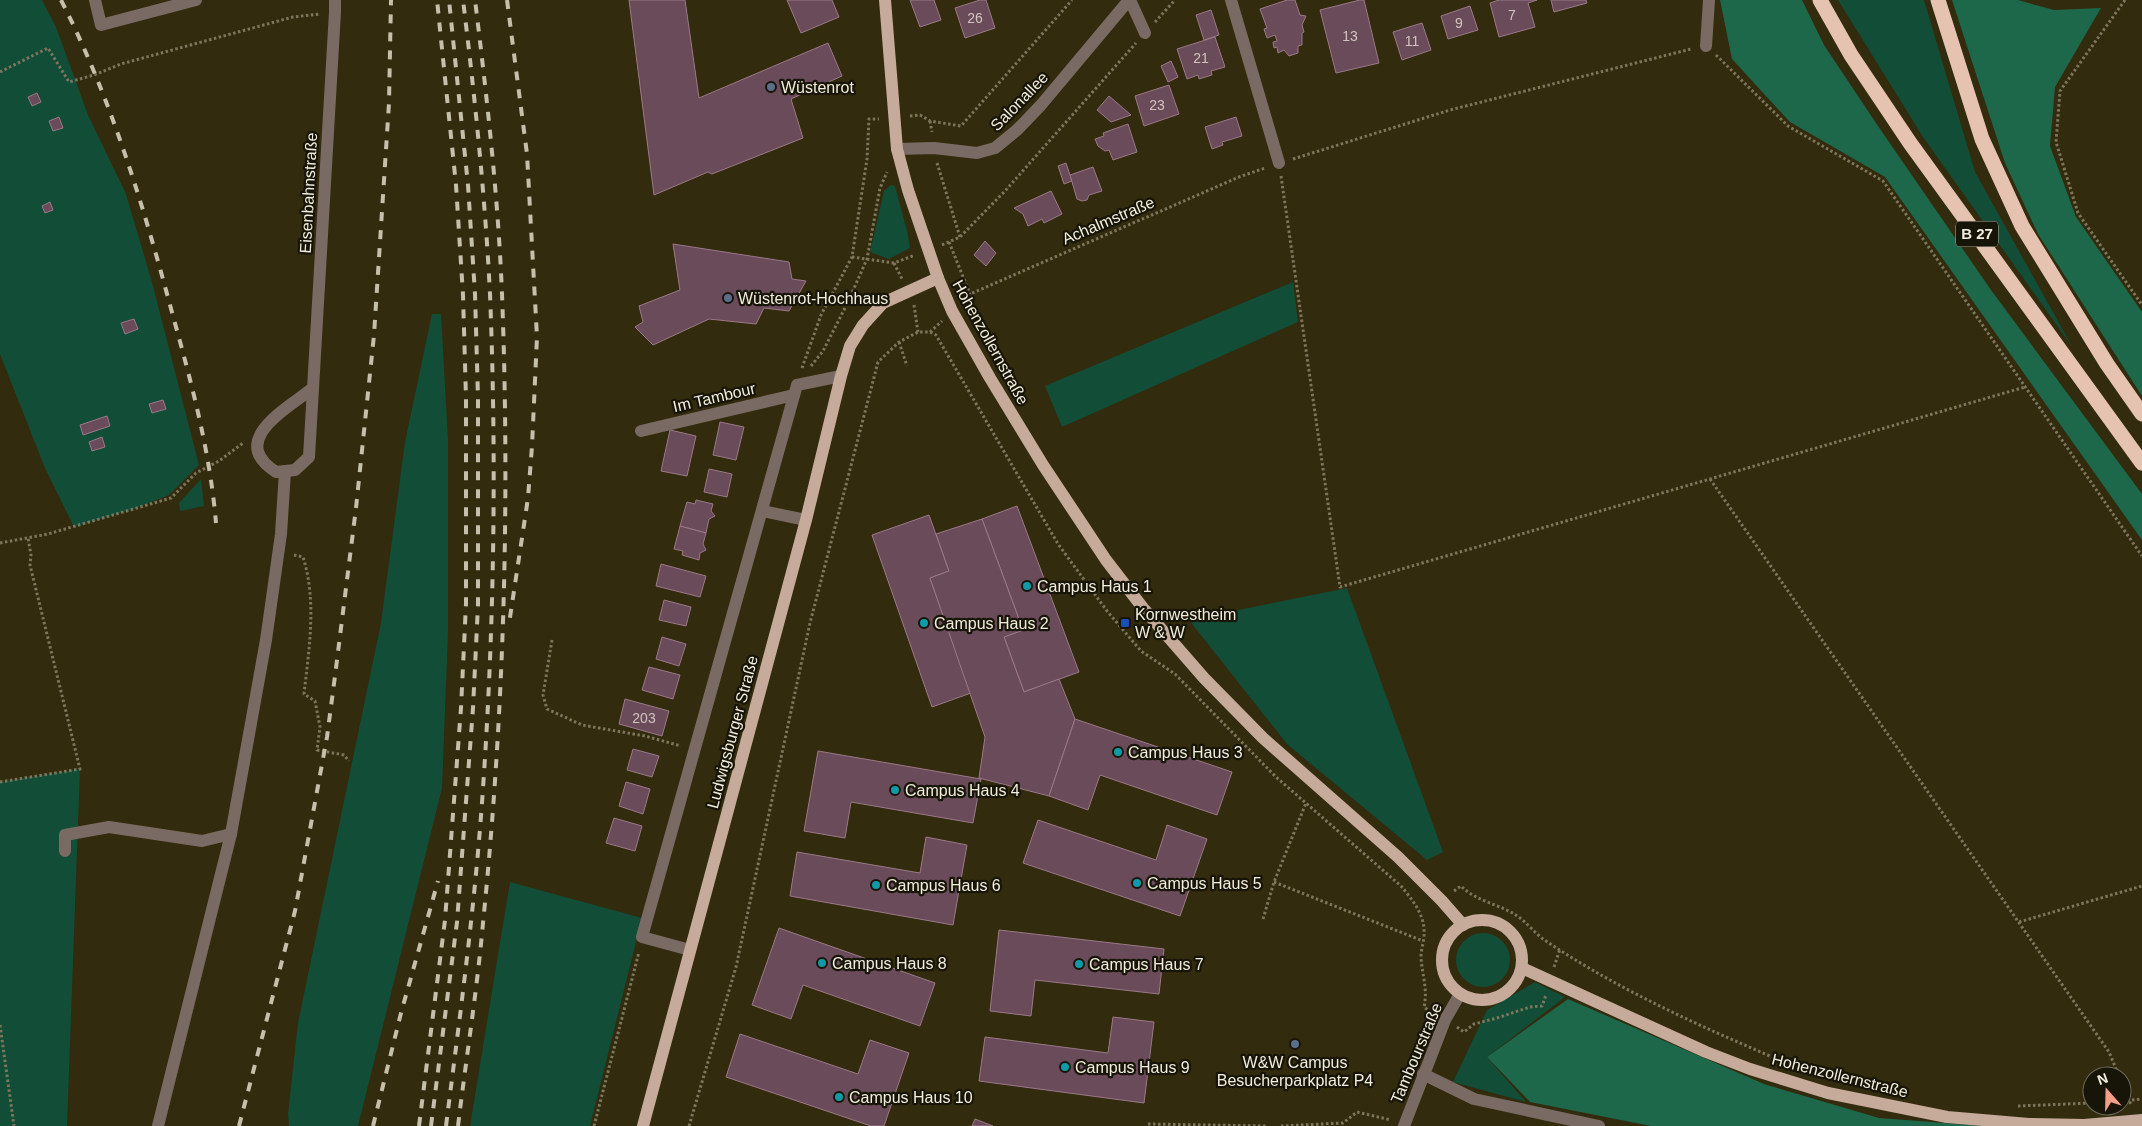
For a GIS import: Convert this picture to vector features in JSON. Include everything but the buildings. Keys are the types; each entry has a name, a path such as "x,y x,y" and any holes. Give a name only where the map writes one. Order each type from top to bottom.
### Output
{"highway":[{"name":"B 27","path":"1820,0 1851,55 1910,143 2142,463"},
{"name":"B 27","path":"1938,0 1982,139 2022,226 2106,364 2142,414"}],"main road":[{"name":"Hohenzollernstraße","path":"885,0 895,133 908,190 950,308 1043,465 1106,560 1143,608 1204,678 1263,738 1398,857 1463,924"},
{"name":"Ludwigsburger Straße","path":"643,1126 806,520 850,346 863,325 882,303 938,278"},
{"path":"1475,920 1488,920 1500,924 1511,932 1519,942 1522,968 1517,980 1509,990 1498,997 1485,1001 1472,999 1460,994 1450,984 1443,972 1442,958 1444,945 1452,933 1463,924 1475,920"},
{"name":"Hohenzollernstraße","path":"1522,968 1706,1052 1750,1069 1828,1093 1947,1117 2084,1126 2140,1122"}],"street":[{"path":"95,0 101,25 196,0"},
{"path":"1130,0 1145,33"},
{"name":"Salonallee","path":"897,148 934,148 977,153 995,148 1017,130 1040,106 1130,0"},
{"path":"1231,0 1280,163"},
{"path":"1706,46 1709,0"},
{"name":"Eisenbahnstraße","path":"286,471 295,470 309,457 335,6"},
{"name":"Im Tambour","path":"641,431 841,376"},
{"path":"158,1126 231,834 266,640 281,534 286,471 276,472 264,464 258,451 258,438 267,422 313,388"},
{"path":"690,950 642,937 795,390"},
{"path":"762,511 806,520"},
{"path":"65,851 65,835 109,827 202,841 231,834"},
{"name":"Tambourstraße","path":"1404,1124 1445,1020 1460,994"},
{"path":"1423,1074 1474,1099 1599,1126"}],"path":[{"path":"894,117 920,115 930,121 962,126 1072,0"},
{"path":"950,308 971,293 949,242 960,237 1005,191 1175,0"},
{"path":"2126,0 2060,90 2056,142 2078,213 2142,305"},
{"path":"0,72 48,48 69,82 94,75 121,64 335,6"},
{"path":"1706,46 1788,126 1883,181 2142,556"},
{"name":"Achalmstraße","path":"950,308 971,293 1239,177 1450,110 1706,46"},
{"path":"795,390 821,315 852,257 868,159 869,119 880,118"},
{"path":"823,351 867,259 880,188 897,148"},
{"path":"934,148 940,177 960,237"},
{"path":"1280,163 1340,587 2025,387"},
{"path":"852,257 894,263"},
{"path":"689,1126 736,966 810,623 878,362 899,342 918,332 930,332"},
{"path":"899,342 907,366"},
{"path":"0,543 48,534 171,498 196,473 220,461 239,444 258,438"},
{"path":"1710,479 2109,1052 2115,1066"},
{"path":"0,782 80,769 30,565 31,555 28,538"},
{"path":"303,556 308,573 310,597 310,634 304,694 315,701 320,727 318,750 344,755 350,761"},
{"path":"552,640 543,695 547,709 582,724 644,736 695,750"},
{"path":"1263,919 1274,882 1306,803"},
{"path":"1274,882 1424,941"},
{"path":"1560,949 1542,1006 1530,1006 1474,1024 1464,1032 1424,1007 1426,987 1421,957 1425,929 1421,916 1461,886 1468,894 1504,908 1521,918 1541,938 1662,1008 1780,1060"},
{"path":"2018,922 2142,886"},
{"path":"594,1126 642,937"},
{"path":"0,1025 14,1126"},
{"path":"2014,1106 2082,1103"},
{"path":"1281,1126 1344,1123 1357,1112 1404,1124"},
{"path":"1148,1124 1268,1126"}],"green space":[{"path":"0,0 42,0 56,27 88,115 126,194 153,286 199,465 169,495 134,509 74,527 45,468 0,354"},
{"path":"1720,0 1802,0 1824,45 1878,126 1991,290 2142,494 2142,540 1885,177 1790,122 1732,59"},
{"path":"1838,0 1924,0 1975,172 2073,348 1923,137"},
{"path":"1952,0 2018,0 2054,10 2101,8 2055,87 2050,146 2076,217 2142,312 2142,396 2038,234 2005,163"},
{"path":"891,185 895,186 910,248 889,259 870,252 884,191"},
{"path":"1293,282 1298,322 1062,427 1045,386"},
{"path":"432,314 441,314 448,440 448,633 442,788 358,1126 289,1126 288,1114 298,1023 381,623 405,442"},
{"path":"201,479 204,506 180,511 179,503"},
{"path":"1347,588 1443,852 1427,860 1287,744 1189,620"},
{"path":"80,769 67,1126 0,1126 0,782"},
{"path":"510,882 642,918 590,1126 470,1126"},
{"path":"1483,933 1493,935 1502,941 1508,950 1510,960 1508,970 1502,979 1493,985 1483,987 1473,985 1464,979 1458,970 1456,960 1458,950 1464,941 1473,935"},
{"path":"1535,982 1565,997 1487,1057 1526,1102 1453,1082 1487,1010"},
{"path":"1568,999 1764,1084 1879,1118 1984,1126 1651,1126 1530,1102 1487,1057"}],"railway":[{"path":"61,0 96,76 111,115 150,235 180,342 205,444 216,523"},
{"path":"239,1126 295,911 327,737 356,508 374,335 389,103 391,0"},
{"path":"419,1126 445,920 461,708 466,604 466,398 463,295 456,185 437,0"},
{"path":"431,1126 457,922 473,708 478,605 478,398 475,294 468,185 449,0"},
{"path":"446,1126 470,933 481,816 489,686 494,490 490,294 479,147 463,0"},
{"path":"458,1126 478,974 490,845 500,688 505,530 504,373 498,220 492,147 475,0"},
{"path":"507,0 527,154 537,337 528,498 509,624"},
{"path":"373,1126 401,1013 438,881"}],"place":[{"name":"Wüstenrot","path":"771,87"},
{"name":"Wüstenrot-Hochhaus","path":"728,298"},
{"name":"Campus Haus 1","path":"1027,586"},
{"name":"Campus Haus 2","path":"924,623"},
{"name":"Kornwestheim W & W","path":"1125,623"},
{"name":"Campus Haus 3","path":"1118,752"},
{"name":"Campus Haus 4","path":"895,790"},
{"name":"Campus Haus 5","path":"1137,883"},
{"name":"Campus Haus 6","path":"876,885"},
{"name":"Campus Haus 8","path":"822,963"},
{"name":"Campus Haus 7","path":"1079,964"},
{"name":"W&W Campus Besucherparkplatz P4","path":"1295,1044"},
{"name":"Campus Haus 9","path":"1065,1067"},
{"name":"Campus Haus 10","path":"839,1097"}]}
